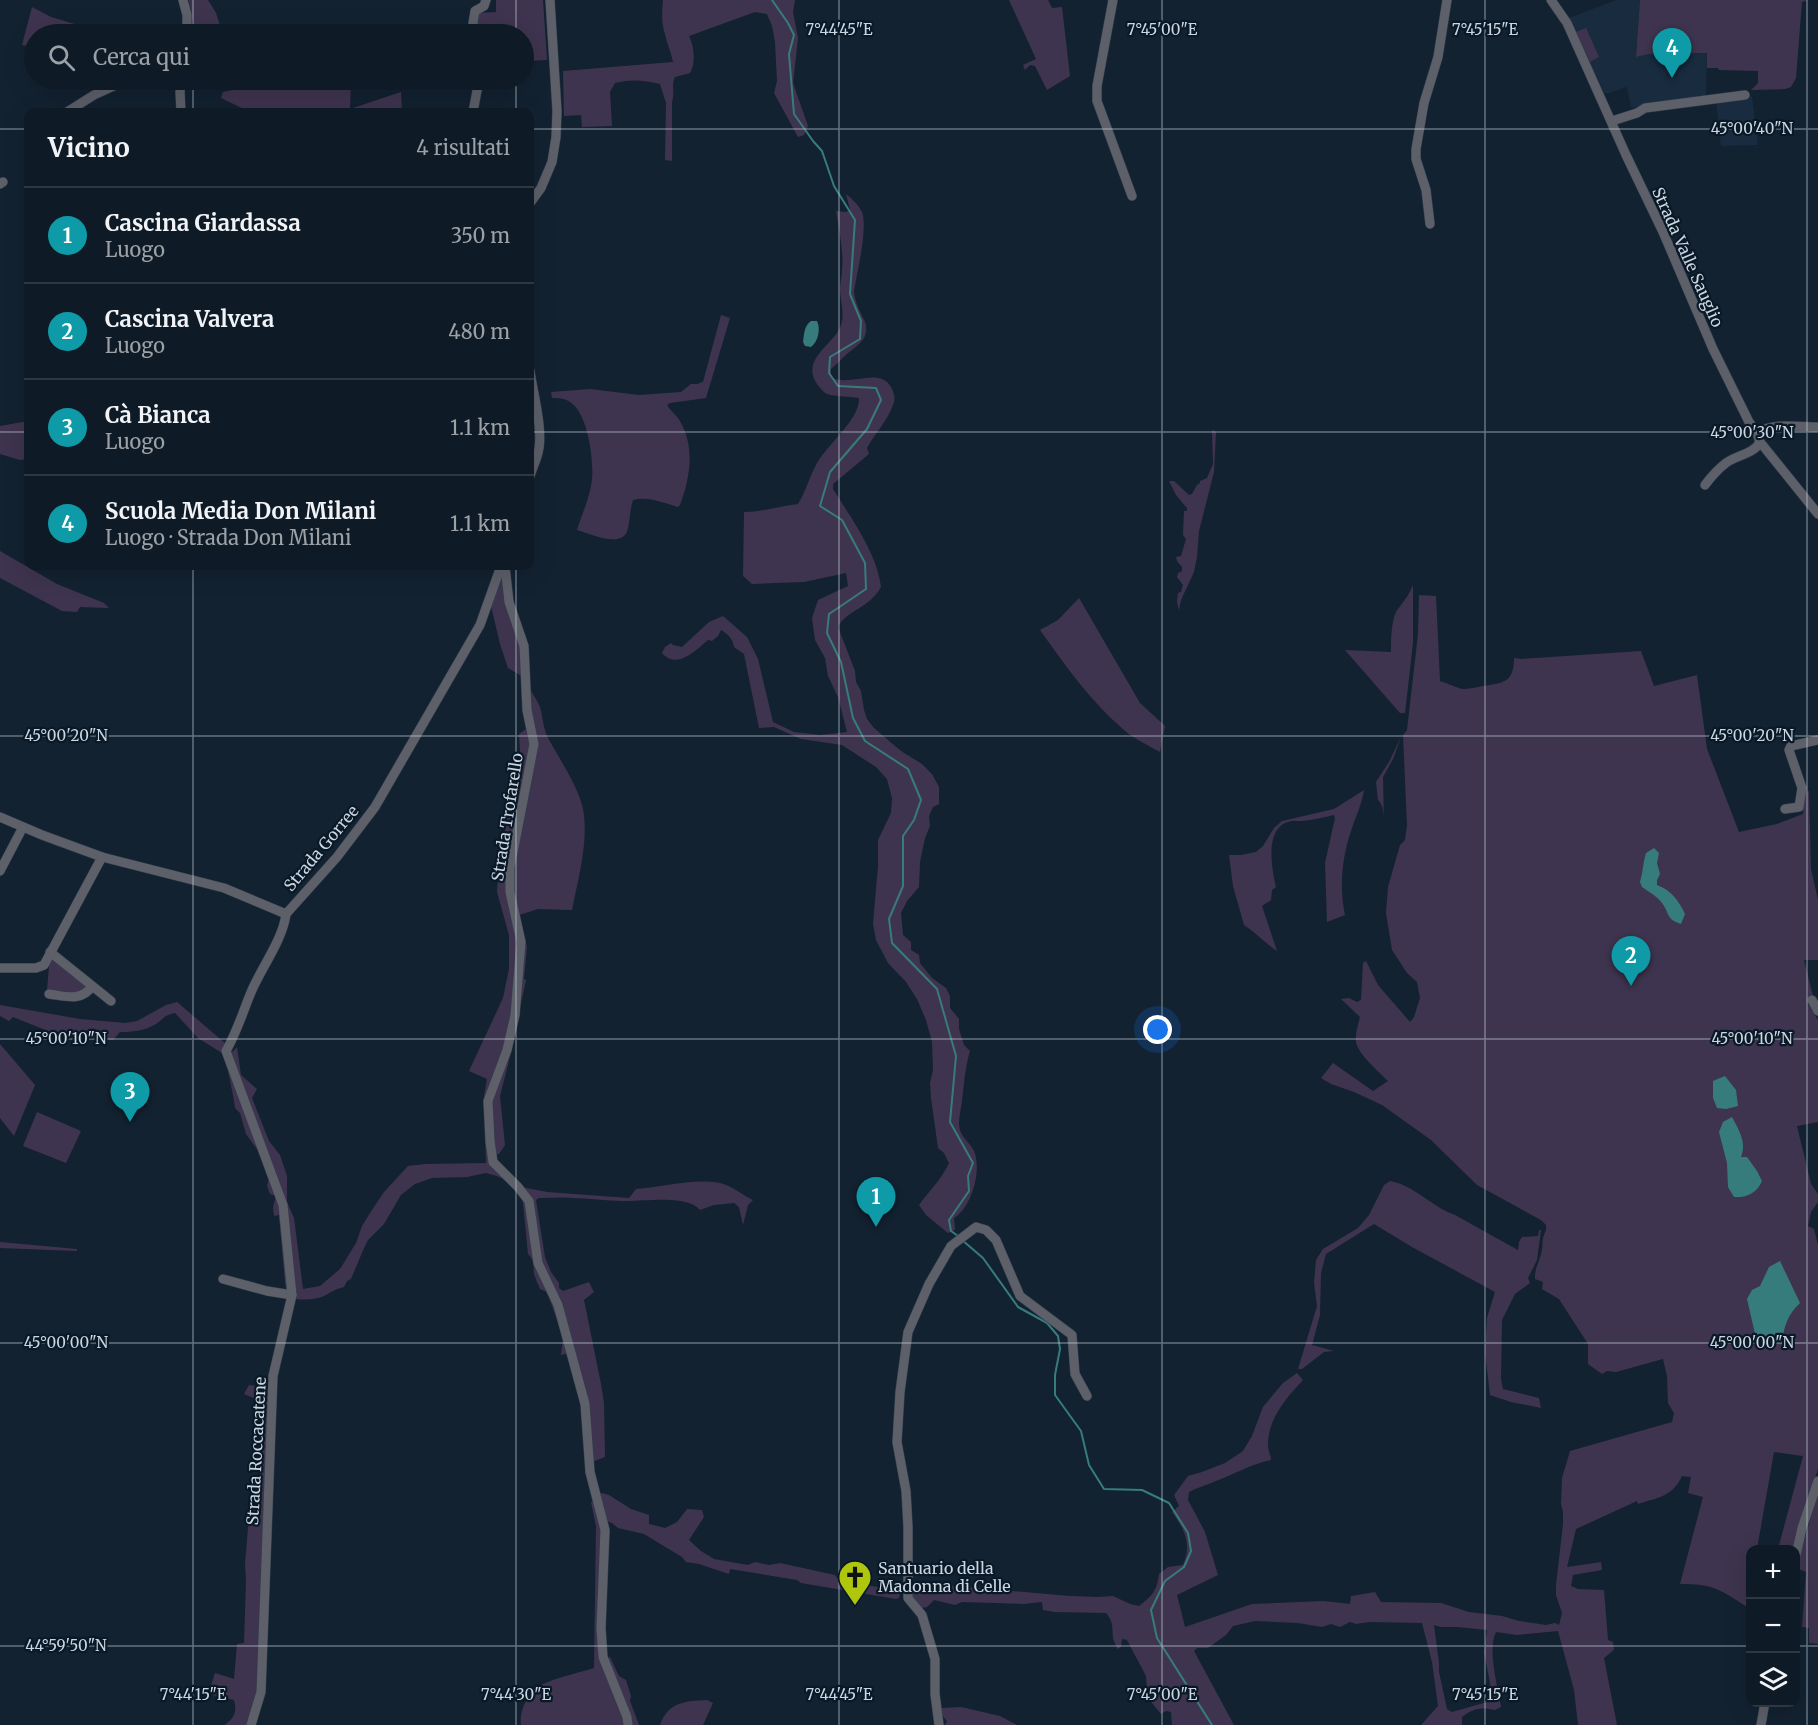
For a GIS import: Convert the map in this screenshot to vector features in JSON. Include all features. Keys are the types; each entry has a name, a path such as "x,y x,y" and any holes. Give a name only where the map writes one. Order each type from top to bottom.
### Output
{"street":[{"path":"183,0 187,24"},
{"path":"473,24 475,11 484,6 486,0"},
{"path":"534,198 541,188 552,162 556,137 557,111 550,0"},
{"path":"1113,0 1096,86 1097,100 1132,196"},
{"path":"1430,224 1426,190 1416,159 1416,149 1424,103 1438,57 1447,0"},
{"name":"Strada Valle Sauglio","path":"1551,0 1567,23 1663,232 1713,349 1749,422 1818,514"},
{"path":"73,108 105,90"},
{"path":"180,90 182,108"},
{"path":"474,108 477,90"},
{"path":"1612,121 1645,108 1745,95"},
{"path":"534,398 540,443 534,464"},
{"path":"1705,484 1732,458 1752,451 1758,446 1759,431 1774,427 1818,427"},
{"name":"Strada Gorree","path":"0,817 102,857 225,888 286,914 337,857 375,807 480,625 501,570"},
{"name":"Strada Trofarello","path":"504,570 509,602 524,646 527,710 534,744 510,868 510,892 521,942 515,1015 507,1050 488,1101 493,1162 529,1201 538,1263 558,1305 585,1404 590,1472 606,1539 602,1647 606,1665 627,1717 628,1725"},
{"path":"1785,809 1799,807 1802,788 1789,750 1791,746 1818,740"},
{"path":"0,871 23,827"},
{"path":"0,968 36,968 44,965 102,857"},
{"name":"Strada Roccacatene","path":"251,1725 261,1692 273,1376 292,1295 283,1205 226,1051 284,926 286,914"},
{"path":"50,952 111,1001"},
{"path":"49,994 78,997 92,986"},
{"path":"1812,1000 1818,1011"},
{"path":"939,1725 935,1694 935,1659 922,1615 908,1598 906,1491 897,1442 900,1392 908,1332 929,1284 951,1246 976,1227 986,1230 996,1240 1020,1296 1072,1335 1075,1374 1087,1396"},
{"path":"223,1279 292,1295"},
{"path":"1798,1545 1818,1481"},
{"path":"1761,1725 1764,1707"}],"shaded area":[{"path":"189,0 208,0 219,24 193,24"},
{"path":"496,0 543,0 547,60 534,61 534,24 477,24 477,13 496,12"},
{"path":"663,0 795,0 793,12 798,38 793,83 808,126 804,135 798,137 774,93 777,81 772,26 767,14 755,12 689,36 694,54 692,69 690,73 675,77 673,83 672,161 665,160 666,103 660,84 638,80 615,83 610,92 612,126 582,127 581,115 564,116 563,71 673,62 663,26"},
{"path":"1009,0 1048,0 1052,8 1062,7 1070,76 1047,90 1035,66 1030,65 1025,70 1023,65 1036,59"},
{"path":"1616,0 1640,0 1636,57 1649,54 1707,53 1706,96 1631,108 1627,87 1604,93 1569,18"},
{"path":"1640,0 1808,0 1802,2 1796,78 1791,87 1785,89 1751,90 1758,83 1758,71 1707,68 1707,53 1649,54 1636,57"},
{"path":"32,7 51,17 74,24 28,24"},
{"path":"1586,28 1599,57 1590,62 1576,32"},
{"path":"232,90 351,90 350,108 242,108 221,98 223,92"},
{"path":"401,92 402,108 353,108"},
{"path":"1752,96 1758,145 1721,146 1716,101"},
{"path":"846,194 859,207 864,219 854,291 865,322 866,332 860,343 831,369 831,377 838,380 879,378 891,387 894,398 888,417 867,448 869,454 833,484 833,489 869,549 879,574 881,587 871,600 846,617 838,627 855,671 867,719 901,751 922,764 932,774 939,787 939,804 933,807 929,816 930,826 920,862 919,887 907,901 901,913 903,935 911,942 911,950 919,955 920,963 932,978 946,988 950,996 950,1008 959,1019 959,1029 964,1045 970,1051 959,1128 974,1151 976,1178 966,1206 954,1218 955,1230 948,1233 926,1215 919,1205 949,1163 944,1153 938,1148 930,1083 933,1070 932,1042 917,999 906,982 888,963 876,940 873,924 878,840 891,813 892,798 887,779 876,767 842,745 801,739 774,727 759,728 744,654 734,647 730,637 721,630 712,641 708,640 686,657 674,660 662,653 671,643 682,647 709,622 723,616 747,637 758,659 773,722 794,732 820,735 847,732 838,697 828,676 825,658 815,640 812,618 818,600 848,586 846,573 804,582 752,584 743,576 744,512 798,504 816,465 848,424 858,406 859,398 826,393 817,384 813,374 816,358 839,329 842,321 840,289 842,256 836,211 850,210"},
{"path":"721,315 730,318 706,398 667,405 680,420 688,443 690,464 680,505 678,507 650,499 633,500 628,528 625,535 620,538 606,539 577,530 592,480 592,461 588,438 576,408 566,400 552,398 551,392 590,389 639,395 681,392 691,384 703,382"},
{"path":"811,321 817,321 819,331 811,347 805,346 803,342 804,333"},
{"path":"24,422 24,460 0,454 0,426"},
{"path":"1213,430 1216,432 1214,472 1199,531 1194,572 1181,600 1179,610 1178,593 1181,592 1183,585 1177,577 1182,567 1176,557 1181,556 1186,539 1183,535 1184,511 1187,511 1187,508 1176,495 1169,481 1174,481 1189,495 1200,481 1207,478 1213,464"},
{"path":"0,551 24,565 24,570 33,570 57,584 104,603 109,608 80,607 77,612 62,611 0,578"},
{"path":"502,570 504,570 522,647 523,677 508,668 491,606"},
{"path":"1413,585 1413,643 1405,713 1400,713 1345,650 1391,652 1394,618"},
{"path":"1419,595 1436,596 1440,681 1463,689 1497,684 1510,677 1514,658 1641,651 1654,686 1697,675 1707,749 1739,832 1777,824 1803,814 1804,792 1809,791 1811,869 1818,900 1818,960 1804,960 1813,996 1808,1004 1818,1020 1818,1122 1797,1126 1811,1184 1818,1194 1818,1202 1811,1212 1808,1226 1814,1229 1818,1245 1818,1469 1795,1545 1779,1545 1803,1456 1774,1452 1758,1545 1746,1545 1746,1606 1716,1589 1701,1585 1680,1584 1703,1497 1688,1493 1691,1477 1682,1476 1674,1488 1664,1495 1638,1504 1637,1501 1576,1529 1567,1567 1601,1562 1602,1570 1573,1575 1571,1586 1578,1589 1604,1590 1608,1640 1613,1642 1614,1650 1604,1658 1617,1725 1578,1725 1574,1690 1558,1631 1517,1635 1496,1632 1493,1658 1501,1707 1495,1710 1474,1710 1462,1717 1462,1725 1421,1725 1438,1706 1432,1662 1422,1623 1369,1622 1356,1624 1350,1622 1340,1627 1331,1624 1322,1627 1298,1623 1255,1621 1233,1626 1226,1635 1208,1648 1197,1648 1194,1651 1234,1725 1172,1725 1171,1712 1166,1711 1161,1714 1152,1703 1147,1690 1146,1676 1127,1640 1122,1639 1121,1647 1117,1649 1111,1622 1106,1613 1054,1612 1043,1610 1042,1602 1023,1604 962,1602 955,1605 934,1600 927,1607 921,1608 909,1597 912,1582 1070,1596 1113,1596 1139,1606 1153,1593 1159,1574 1168,1567 1183,1565 1186,1557 1186,1537 1172,1512 1179,1506 1174,1495 1188,1476 1225,1463 1243,1451 1252,1436 1263,1407 1283,1383 1297,1373 1303,1380 1284,1402 1271,1427 1268,1446 1271,1460 1189,1492 1188,1500 1205,1532 1218,1575 1177,1595 1185,1627 1252,1604 1324,1601 1350,1604 1351,1596 1375,1592 1381,1602 1441,1603 1469,1612 1546,1625 1555,1623 1559,1625 1562,1613 1556,1595 1556,1585 1563,1524 1562,1478 1570,1451 1672,1422 1674,1413 1668,1403 1667,1376 1663,1359 1602,1374 1588,1364 1588,1344 1559,1299 1542,1289 1543,1282 1535,1279 1546,1229 1546,1225 1541,1220 1477,1185 1431,1140 1382,1105 1321,1078 1333,1063 1373,1091 1388,1081 1369,1063 1358,1047 1356,1036 1360,1017 1341,999 1349,998 1357,1002 1361,1000 1363,963 1366,961 1378,985 1410,1022 1420,998 1417,982 1407,973 1392,950 1386,913 1388,887 1400,845 1405,840 1407,825 1403,735 1407,730 1418,634","holes":["1434,1625 1487,1630 1484,1652 1491,1688 1491,1701 1452,1712 1447,1709 1439,1672"]},
{"path":"1079,598 1140,703 1165,726 1160,752 1128,733 1100,707 1040,630 1058,620"},
{"path":"531,691 540,707 548,738 581,801 585,834 572,910 538,909 519,915 527,947 524,979 526,980 500,1096 505,1145 499,1154 495,1154 495,1161 521,1187 547,1192 629,1198 636,1189 689,1182 710,1182 729,1186 753,1200 748,1205 743,1225 739,1207 734,1203 714,1205 700,1210 693,1205 675,1200 617,1201 539,1198 536,1200 545,1257 551,1272 559,1283 559,1288 563,1291 589,1282 594,1292 584,1300 604,1403 605,1457 592,1462 574,1352 561,1355 563,1337 547,1292 540,1289 534,1274 533,1261 528,1254 523,1203 519,1193 505,1180 486,1173 467,1177 432,1178 415,1184 401,1195 384,1224 368,1240 351,1279 344,1287 317,1298 303,1300 288,1298 279,1215 274,1216 273,1207 276,1196 270,1194 267,1186 270,1174 264,1159 246,1134 240,1113 235,1108 226,1058 237,1047 241,1075 257,1089 252,1098 269,1141 280,1155 287,1176 287,1202 294,1218 303,1289 320,1286 340,1269 356,1243 370,1213 384,1192 408,1166 486,1163 484,1096 487,1079 469,1071 503,998 509,969 509,935 497,892 499,862 520,752 519,734 526,729"},
{"path":"1401,737 1383,777 1384,817 1383,808 1378,800 1376,782"},
{"path":"1364,790 1344,862 1342,894 1345,915 1327,922 1325,863 1334,815 1306,821 1290,821 1280,826 1275,833 1272,861 1276,887 1272,890 1271,900 1262,906 1277,951 1244,925 1233,886 1229,855 1256,852 1282,821 1334,809"},
{"path":"1654,848 1659,853 1657,863 1660,874 1657,885 1674,896 1680,905 1685,914 1681,924 1671,918 1660,901 1642,887 1640,882 1646,853"},
{"path":"52,957 84,981 86,990 73,995 47,990"},
{"path":"177,1002 226,1044 222,1053 198,1038 175,1013 167,1015 146,1029 120,1032 113,1040 53,1033 13,1017 9,1021 0,1016 0,1005 80,1019 125,1023 137,1021 166,1005"},
{"path":"0,1044 35,1085 14,1136 0,1118"},
{"path":"1725,1076 1736,1090 1738,1106 1726,1109 1717,1108 1713,1098 1713,1081"},
{"path":"37,1112 81,1131 66,1163 23,1146"},
{"path":"1732,1117 1743,1142 1741,1157 1747,1157 1762,1181 1754,1192 1747,1196 1734,1197 1728,1187 1727,1163 1719,1132 1723,1122"},
{"path":"1390,1181 1415,1191 1439,1207 1518,1250 1522,1237 1538,1236 1541,1230 1537,1260 1528,1278 1530,1283 1515,1294 1502,1320 1501,1379 1503,1389 1539,1398 1541,1408 1490,1395 1485,1352 1487,1318 1495,1292 1374,1224 1326,1254 1321,1273 1320,1315 1312,1345 1334,1351 1324,1352 1302,1369 1298,1369 1317,1306 1314,1283 1316,1260 1323,1249 1358,1228 1369,1215 1384,1185"},
{"path":"0,1242 77,1249 77,1251 0,1248"},
{"path":"1780,1261 1800,1303 1792,1311 1787,1321 1782,1342 1769,1345 1756,1338 1747,1299 1752,1290 1760,1286 1769,1267"},
{"path":"249,1385 270,1388 258,1677 256,1696 248,1725 225,1725 234,1714 234,1700 208,1694 215,1673 234,1679 237,1644 244,1643 245,1564 251,1493 260,1494 263,1402 244,1394"},
{"path":"602,1493 631,1509 649,1515 649,1524 665,1528 677,1522 687,1509 702,1510 704,1517 689,1540 714,1559 748,1565 755,1562 769,1565 780,1563 835,1575 840,1582 901,1590 899,1598 730,1569 729,1574 686,1562 682,1557 644,1534 618,1528 606,1521 598,1496"},
{"path":"1818,1493 1818,1644 1809,1643 1809,1628 1802,1627 1806,1572 1800,1570 1800,1554"},
{"path":"594,1501 603,1529 603,1661 610,1657 619,1676 626,1680 631,1696 630,1701 639,1725 521,1725 521,1714 525,1704 530,1694 538,1687 594,1668 596,1526 591,1502"},
{"path":"707,1700 713,1703 703,1725 660,1725 663,1717 678,1704"},
{"path":"961,1707 1000,1716 1017,1725 945,1725 947,1721 941,1714 942,1708"}],"waterway":[{"path":"772,0 794,35 789,54 794,114 822,151 834,186 855,220 850,294 861,321 860,339 830,357 829,373 838,386 876,388 881,400 867,429 830,472 820,506 842,520 865,563 866,589 829,614 827,633 841,662 853,718 865,741 908,769 921,800 914,820 903,836 903,886 889,919 892,943 937,989 956,1056 950,1122 973,1163 968,1176 969,1191 949,1220 951,1231 958,1236"},
{"path":"962,1240 983,1258 1018,1307 1047,1323 1058,1336 1060,1349 1055,1375 1055,1395 1081,1431 1089,1465 1104,1489 1142,1490 1169,1503 1188,1533 1191,1551 1184,1567 1165,1581 1151,1610 1157,1638 1212,1725"}],"place":[{"name":"Scuola Media Don Milani","path":"1672,78"},
{"name":"Cascina Valvera","path":"1631,986"},
{"name":"Cà Bianca","path":"130,1122"},
{"name":"Cascina Giardassa","path":"876,1227"},
{"name":"Santuario della Madonna di Celle","path":"855,1606"}]}
